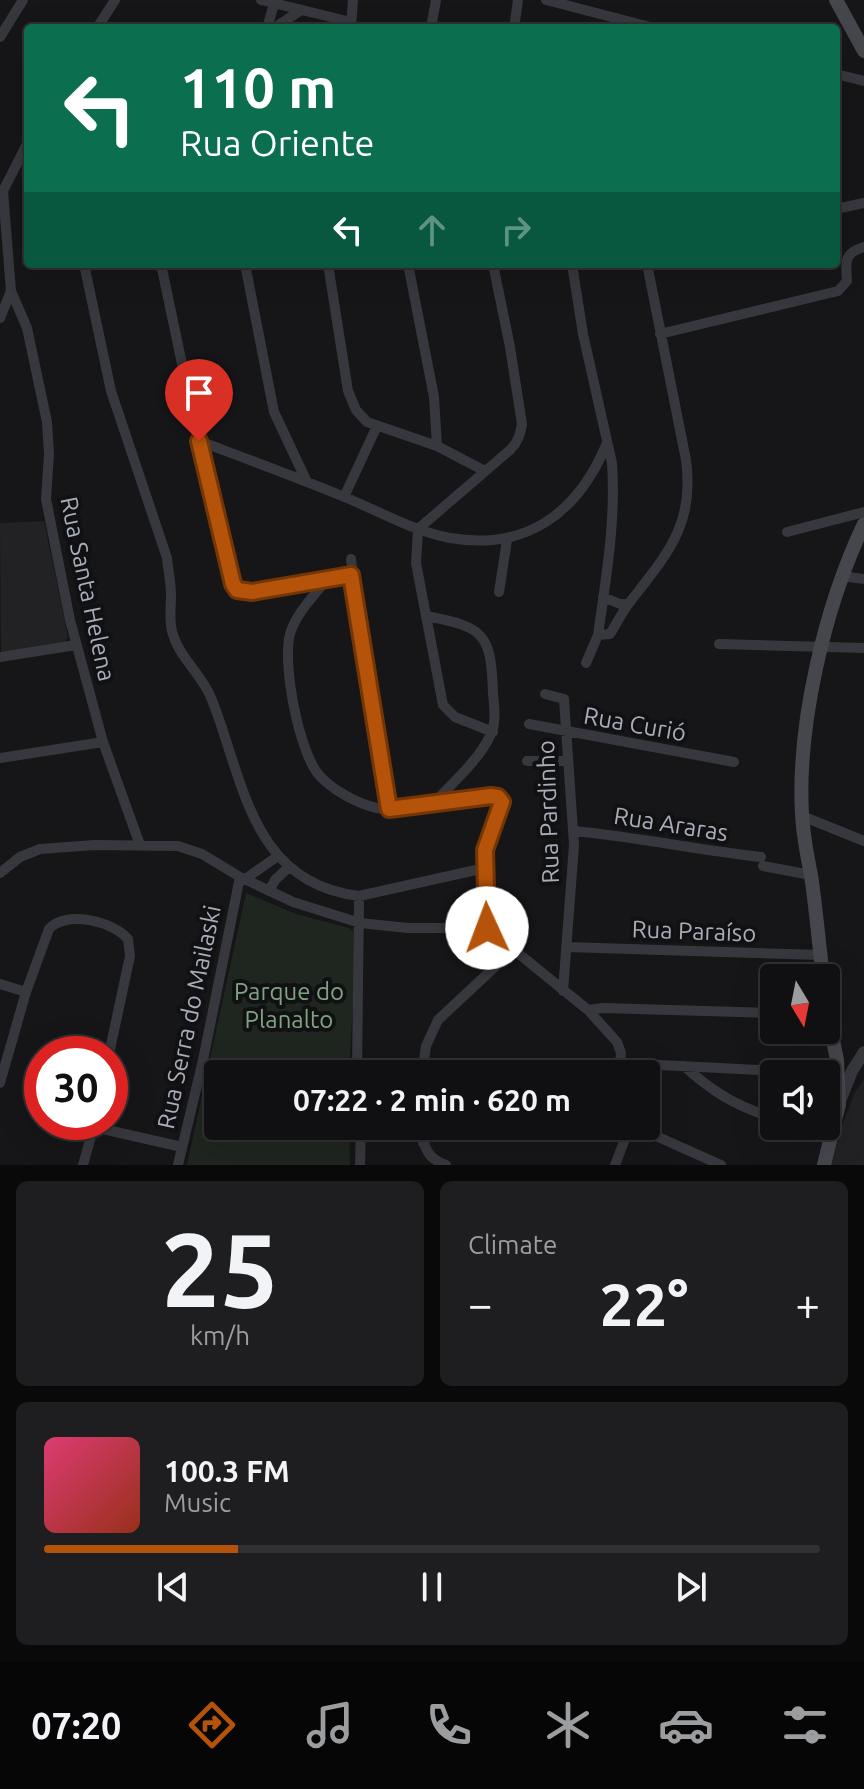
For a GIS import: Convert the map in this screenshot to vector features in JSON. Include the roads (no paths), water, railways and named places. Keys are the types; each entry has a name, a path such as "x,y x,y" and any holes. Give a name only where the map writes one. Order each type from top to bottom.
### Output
{"main road":[{"path":"836,0 864,51"},
{"path":"821,964 802,816 801,764 822,646 841,576 864,524"},
{"path":"824,1165 828,1140"}],"street":[{"path":"0,37 23,0"},
{"path":"100,24 115,0"},
{"path":"261,0 347,24"},
{"path":"351,24 353,0"},
{"path":"432,24 436,0"},
{"path":"515,24 518,0"},
{"path":"546,0 639,24"},
{"path":"268,24 274,4"},
{"path":"280,24 300,11"},
{"path":"599,24 601,14"},
{"path":"840,75 864,81"},
{"path":"0,318 11,291 3,191 24,150"},
{"path":"840,208 864,203"},
{"path":"660,334 838,291 847,281 849,253 864,247"},
{"path":"85,268 111,391 167,558 172,631 211,696 248,805 278,856 315,885 359,896 485,868"},
{"path":"162,268 233,584 237,590 252,592 351,575"},
{"path":"246,268 274,412 307,482"},
{"path":"329,268 348,391 361,417 377,426 437,446 483,470"},
{"path":"409,268 434,397 437,446"},
{"path":"493,732 445,710 416,563 418,529 517,442 522,424 494,268"},
{"path":"573,268 583,334 612,463 613,499 603,597 598,635 586,663"},
{"path":"598,635 610,634 628,604 664,557 686,513 686,460 648,268"},
{"name":"Rua Santa Helena","path":"11,291 27,328 47,422 49,454 46,499 76,645 103,742 140,845"},
{"path":"344,497 377,426"},
{"path":"199,441 418,529 448,538 507,540 540,527 555,516 588,478 607,443"},
{"path":"787,532 864,512"},
{"path":"499,592 507,540"},
{"path":"351,559 351,575 389,809"},
{"path":"841,576 864,579"},
{"path":"327,579 296,620 288,642 289,670 305,750 320,777 373,807 389,809 491,796 500,799 502,806 488,843 485,868 487,928"},
{"path":"603,597 628,604"},
{"path":"426,616 457,624 480,635 488,645 492,666 493,732 474,759 434,803"},
{"path":"719,644 864,648"},
{"path":"0,657 76,645"},
{"name":"Rua Pardinho","path":"545,694 564,699 574,831 563,991"},
{"name":"Rua Curió","path":"529,724 734,762"},
{"path":"0,758 103,742"},
{"path":"527,761 568,761"},
{"path":"802,816 864,841"},
{"name":"Rua Araras","path":"574,831 623,836 762,862 811,875"},
{"path":"0,873 20,857 40,849 163,844 191,849 293,902 360,923 408,928 487,928 588,1010 617,1042 620,1060"},
{"path":"243,878 278,856"},
{"path":"269,891 275,880 289,867"},
{"name":"Rua Serra do Mailaski","path":"178,1165 243,878"},
{"path":"357,1060 359,896"},
{"path":"0,1083 26,992 49,929 56,921 72,919 111,926 128,939 130,956 113,1036"},
{"name":"Rua Paraíso","path":"567,947 820,955"},
{"path":"424,1060 426,1046 438,1020 513,950"},
{"path":"0,984 26,992"},
{"path":"588,1010 760,1013"},
{"path":"840,1101 863,1053"},
{"path":"660,1065 760,1070"},
{"path":"684,1066 719,1095 760,1113"},
{"path":"128,1133 182,1147"},
{"path":"660,1137 698,1160 721,1165"},
{"path":"83,1165 90,1140"},
{"path":"360,1165 361,1140"},
{"path":"423,1140 428,1155 446,1165"},
{"path":"615,1165 623,1140"}],"park label":[{"name":"Parque do Planalto","path":"289,1005"}]}
